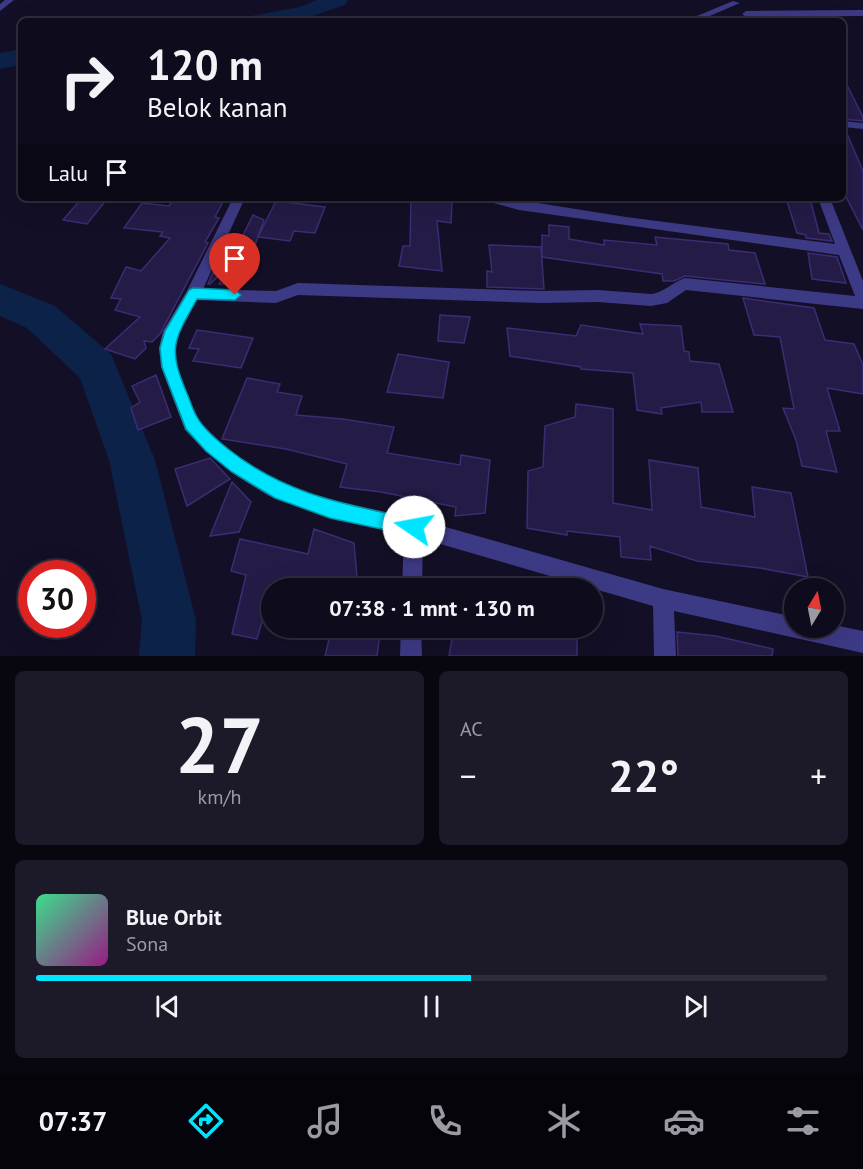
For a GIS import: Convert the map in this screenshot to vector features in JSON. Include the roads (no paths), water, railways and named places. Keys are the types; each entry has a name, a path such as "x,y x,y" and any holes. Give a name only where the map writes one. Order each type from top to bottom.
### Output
{"street":[{"path":"0,8 10,0"},
{"path":"697,18 735,1 747,18 863,13"},
{"path":"846,124 863,126"},
{"path":"238,201 193,294 171,331 167,348 169,367 192,424 212,446 238,467 275,490 330,509 414,527 663,599 863,642"},
{"path":"501,201 519,206 626,222 843,250"},
{"path":"193,294 276,297 298,289 542,297 598,296 651,300 662,299 685,284 863,301 825,201"},
{"path":"412,578 414,527"},
{"path":"663,599 665,656"},
{"path":"411,638 411,656"}],"waterway":[{"path":"276,18 304,13 337,0"},
{"path":"0,61 18,58"},
{"path":"0,299 41,317 97,367 132,460 169,620 167,656"}]}
